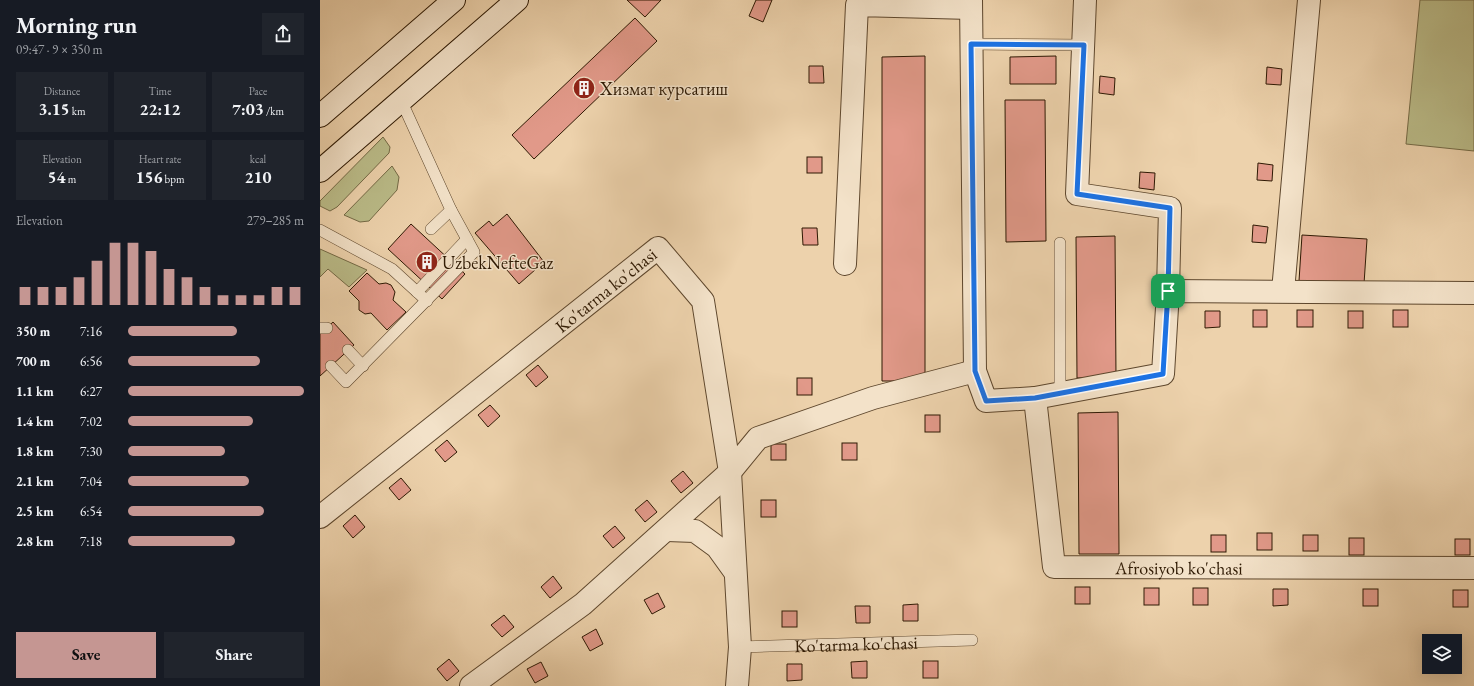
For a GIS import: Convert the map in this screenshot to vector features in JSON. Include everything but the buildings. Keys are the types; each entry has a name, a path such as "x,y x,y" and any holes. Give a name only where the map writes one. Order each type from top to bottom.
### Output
{"street":[{"path":"320,116 454,0"},
{"path":"320,171 518,0"},
{"path":"845,264 857,5 971,4 975,371 986,401 1035,398 1163,374 1168,291 1170,208 1077,194 1085,0"},
{"path":"1283,291 1309,0"},
{"name":"Ko'tarma ko'chasi","path":"320,517 658,248 704,301 730,472 740,647 737,686"},
{"path":"1168,291 1474,294"},
{"path":"471,686 583,604 730,472 758,438 873,398 975,371"},
{"name":"Afrosiyob ko'chasi","path":"1035,398 1054,567 1474,568"},
{"path":"667,530 695,531 717,547 735,572"}],"lane":[{"path":"971,44 1084,45"},
{"path":"331,366 346,382 474,252 451,210 401,100"},
{"path":"431,228 451,210"},
{"path":"320,230 392,269 427,301"},
{"path":"417,292 467,239"},
{"path":"1060,243 1060,393"},
{"path":"348,350 363,366"},
{"name":"Ko'tarma ko'chasi","path":"740,647 972,640"}],"green space":[{"path":"1420,0 1474,0 1474,151 1406,144"},
{"path":"383,137 390,147 389,153 337,207 330,211 320,206 320,201"},
{"path":"392,166 399,177 397,190 369,221 360,222 344,215"},
{"path":"320,249 367,270 349,287 328,269 320,277"}],"place":[{"name":"Хизмат курсатиш","path":"584,88"},
{"name":"UzbekNefteGaz","path":"427,262"}],"route":[{"path":"971,44 1084,45 1077,194 1170,208 1168,291 1163,374 1035,398 986,401 975,371 971,44"}]}
